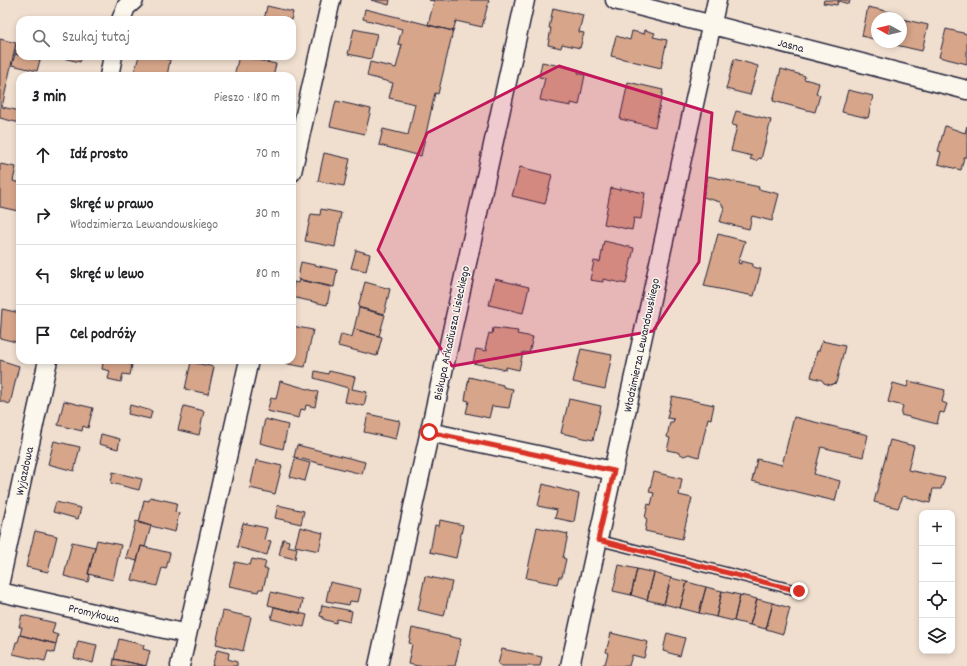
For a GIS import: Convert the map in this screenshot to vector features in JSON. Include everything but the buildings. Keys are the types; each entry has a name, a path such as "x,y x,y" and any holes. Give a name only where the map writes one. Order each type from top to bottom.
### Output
{"street":[{"path":"123,16 126,7 134,0"},
{"path":"296,154 331,0"},
{"name":"Biskupa Arkadiusza Lisieckiego","path":"378,666 525,0"},
{"name":"Jasna","path":"615,0 967,90"},
{"name":"Włodzimierza Lewandowskiego","path":"570,666 717,0"},
{"path":"110,72 112,60"},
{"name":"Wyjazdowa","path":"0,581 47,364"},
{"path":"180,666 248,364"},
{"path":"429,432 614,471"},
{"name":"Promykowa","path":"0,592 187,634"}],"lane":[{"path":"598,540 799,591"}],"highlighted area":[{"path":"559,66 712,113 699,262 653,331 452,366 378,250 427,133"}],"route":[{"path":"429,432 614,471 598,540 799,591"}]}
